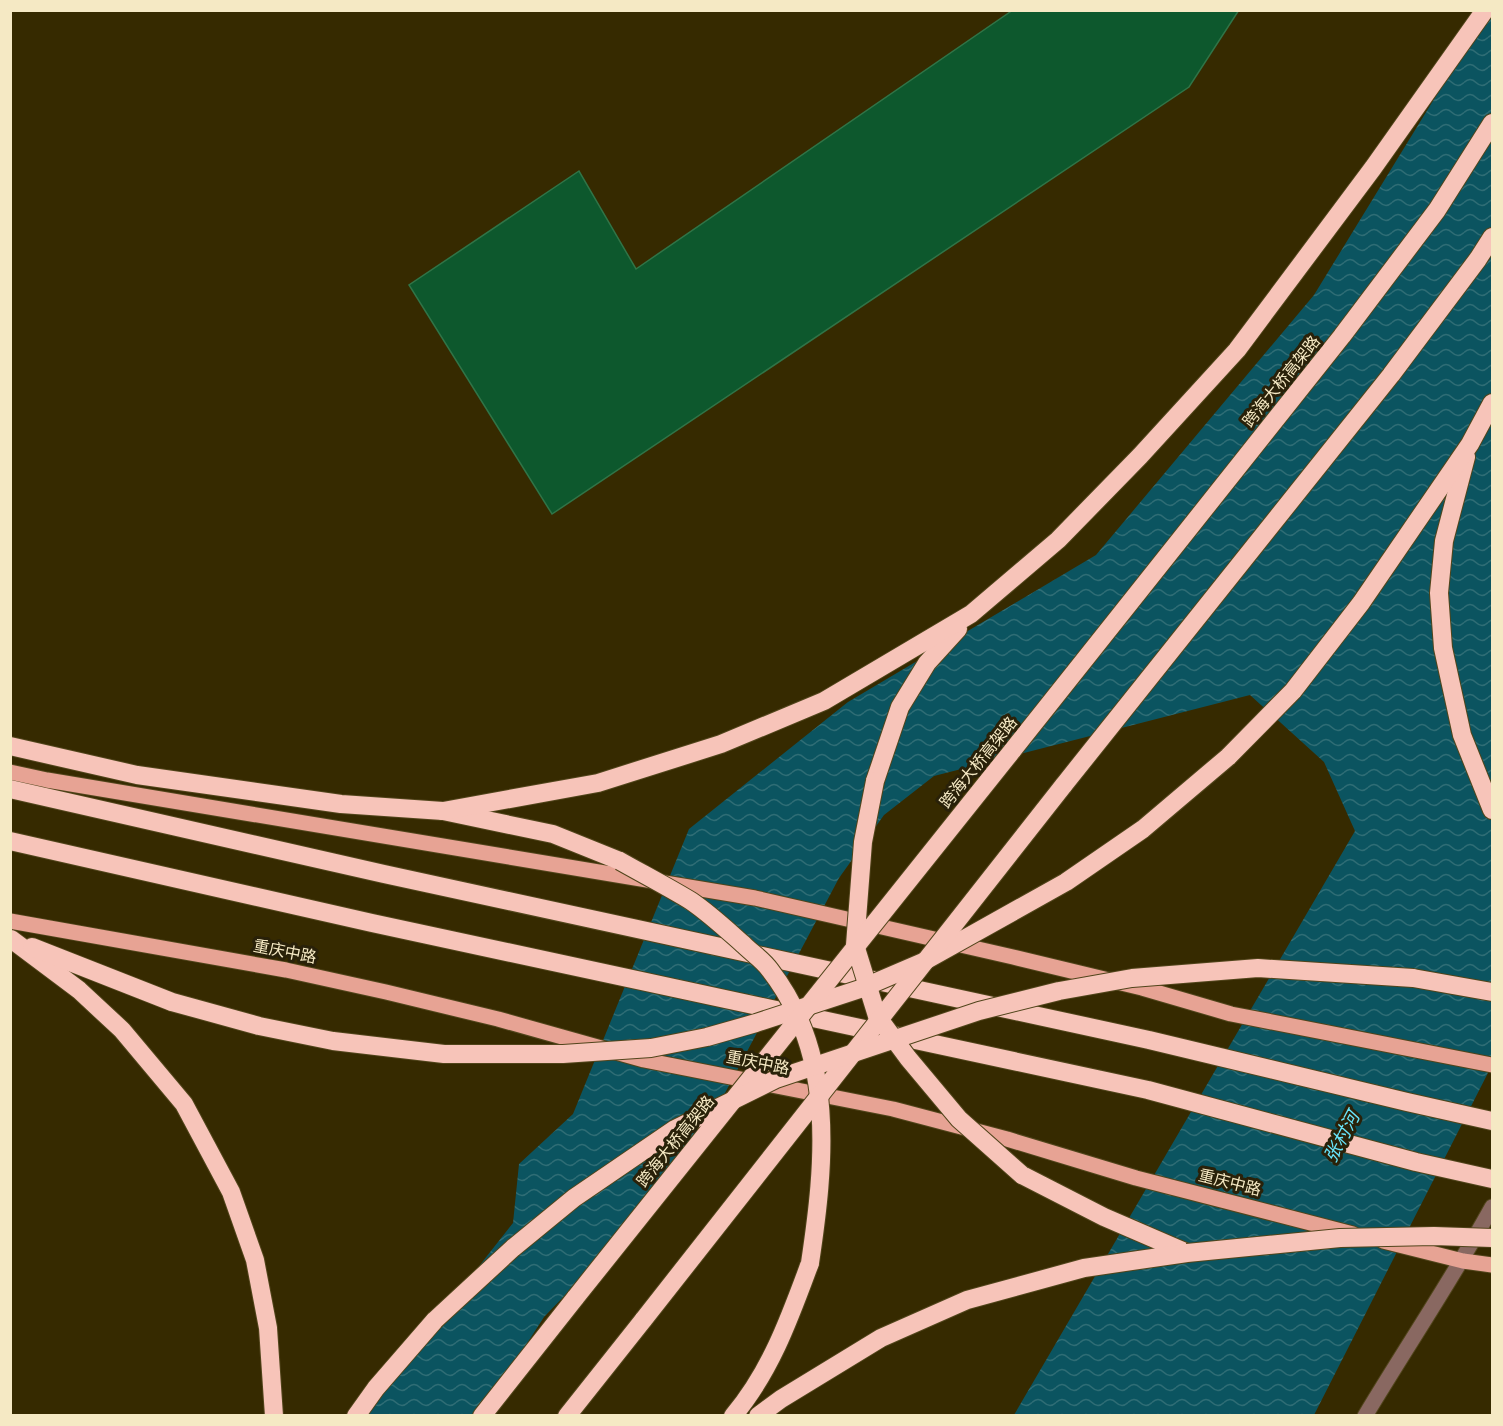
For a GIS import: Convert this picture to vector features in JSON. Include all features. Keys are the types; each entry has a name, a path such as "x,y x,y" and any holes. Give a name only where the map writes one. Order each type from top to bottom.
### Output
{"highway":[{"path":"1187,1253 1104,1217 1022,1175 959,1119 908,1058 877,1016 855,945 863,842 875,781 900,707 927,663 971,614 1058,540 1140,456 1237,350 1373,168 1485,10"},
{"name":"跨海大桥高架路","path":"482,1416 1342,336 1437,210 1492,123"},
{"path":"567,1416 1391,375 1492,237"},
{"path":"11,939 172,1002 259,1026 333,1041 444,1053 563,1054 651,1047 736,1029 860,989 923,962 1066,882 1143,829 1228,757 1293,691 1361,603 1470,444 1492,403"},
{"path":"1470,444 1444,542 1439,593 1443,648 1462,735 1492,810"},
{"path":"443,811 598,783 721,744 824,700 971,614"},
{"path":"10,746 137,775 341,804 443,811 553,834 620,861 692,902 769,968 796,1008 808,1038 816,1074 822,1122 820,1199 810,1263 788,1322 764,1374 733,1416"},
{"path":"10,789 396,876 1158,1042 1492,1121"},
{"path":"10,841 395,928 1148,1090 1416,1162 1485,1177"},
{"path":"11,939 79,990 122,1030 184,1104 231,1192 255,1260 268,1328 274,1416"},
{"path":"356,1416 376,1388 435,1320 513,1248 574,1198 675,1129 776,1079 979,1011 1132,978 1258,968 1413,978 1492,992"},
{"path":"758,1416 781,1399 881,1338 967,1300 1084,1268 1187,1253 1340,1239 1434,1236 1492,1238"}],"main road":[{"path":"10,772 755,898 1131,985 1231,1014 1492,1065"},
{"name":"重庆中路","path":"10,921 286,970 486,1017 644,1060 892,1109 1007,1139 1136,1178 1412,1249 1492,1265"}],"street":[{"path":"1365,1416 1418,1328 1463,1261 1492,1207"}],"water":[{"name":"张村河","path":"1488,11 1492,11 1492,1065 1314,1415 1014,1415 1355,831 1324,762 1250,695 934,776 884,815 839,878 682,1174 544,1317 481,1415 361,1416 513,1223 519,1164 573,1114 689,829 848,702 1096,555 1314,295"}],"building":[{"path":"1013,10 1239,10 1189,87 552,514 409,285 579,171 636,269"}]}
